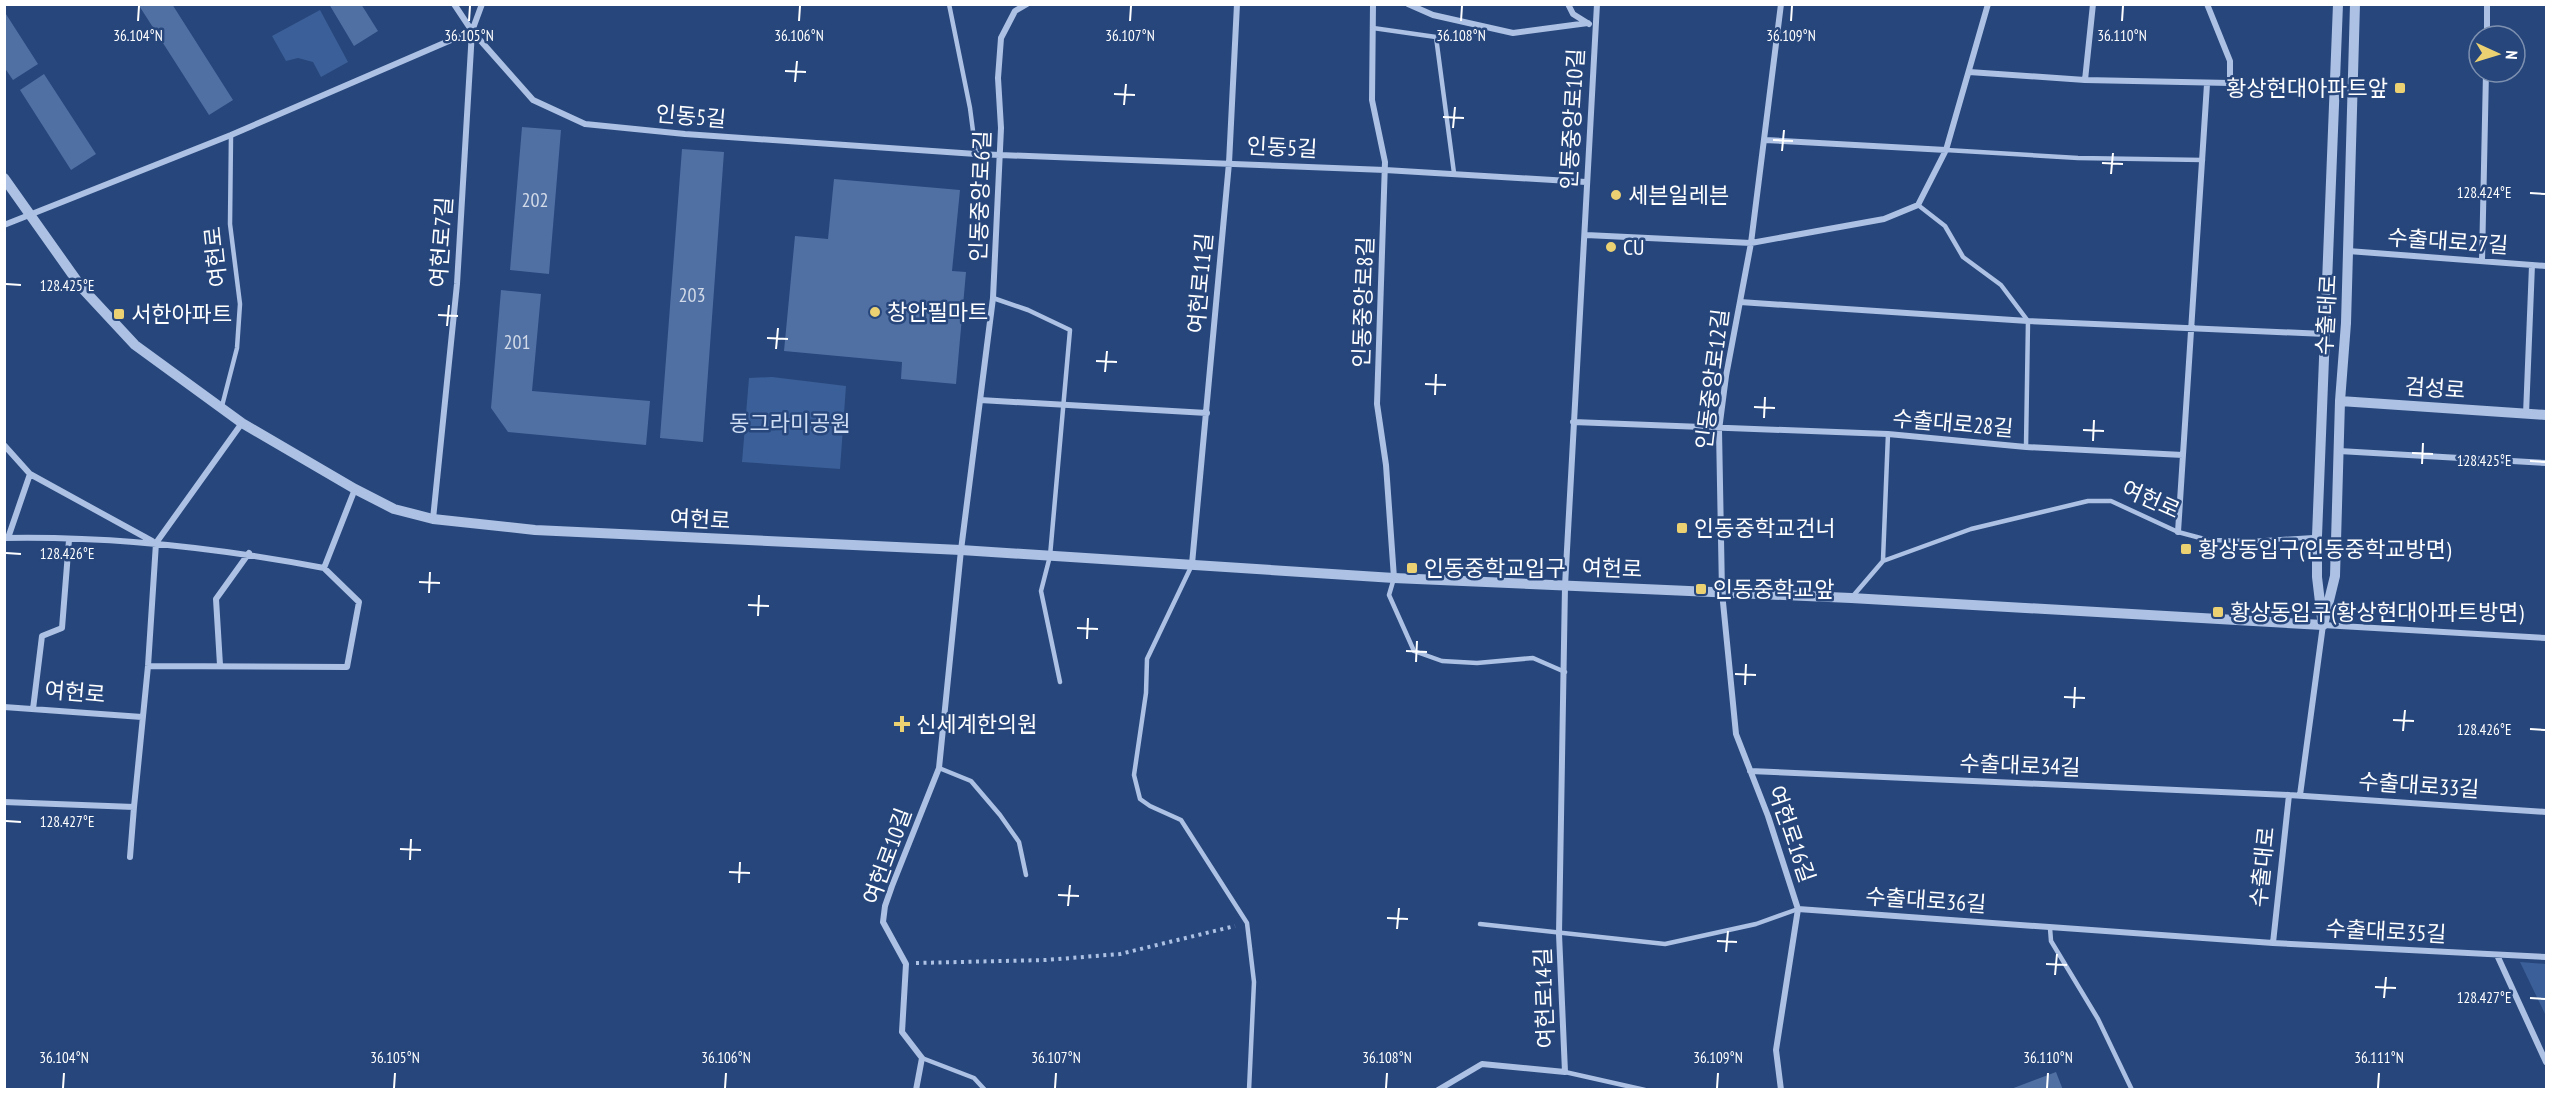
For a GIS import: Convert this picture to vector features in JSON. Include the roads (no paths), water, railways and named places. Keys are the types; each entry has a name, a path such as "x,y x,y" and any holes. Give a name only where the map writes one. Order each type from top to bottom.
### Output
{"street":[{"name":"인동5길","path":"454,4 472,31 534,100 585,124 696,135 976,154 1000,153 1454,173 1586,182"},
{"name":"여헌로7길","path":"434,519 458,284 472,31 482,4"},
{"name":"인동중앙로6길","path":"961,550 993,298 1000,153 998,78 1001,38 1015,11 1027,4"},
{"name":"여헌로11길","path":"1192,564 1228,163 1237,4"},
{"name":"인동중앙로8길","path":"1373,4 1372,100 1385,162 1377,404 1386,465 1394,578"},
{"path":"1408,4 1433,15 1513,33 1588,23"},
{"path":"1568,4 1573,14 1595,28"},
{"name":"인동중앙로10길","path":"1565,586 1597,4"},
{"name":"인동중앙로12길","path":"1722,592 1719,430 1726,376 1751,243 1781,4"},
{"path":"1586,235 1751,243 1884,219 1918,205 1946,150 1988,4"},
{"path":"2085,80 2093,4"},
{"path":"1969,72 2085,80 2230,83 2230,61 2207,4"},
{"name":"수출대로","path":"2323,625 2317,577 2338,4"},
{"name":"수출대로","path":"2300,795 2323,625 2335,576 2340,401 2346,323 2355,4"},
{"path":"2487,4 2487,24"},
{"path":"4,225 231,135 472,31"},
{"path":"2178,532 2207,84"},
{"path":"2482,261 2486,84"},
{"path":"1765,140 1946,150"},
{"name":"여헌로","path":"4,178 32,214 82,288 135,345 242,423 355,489 394,509 434,519 535,530 961,550 1394,578 1851,598 2323,625"},
{"name":"수출대로27길","path":"2348,251 2547,266"},
{"path":"2526,414 2532,265"},
{"path":"1740,302 2028,321 2325,334"},
{"path":"980,400 1207,414"},
{"name":"검성로","path":"2340,401 2547,415"},
{"path":"130,857 148,666 156,543 242,423"},
{"path":"1574,423 1719,430"},
{"name":"수출대로28길","path":"1719,430 1888,434 2026,447 2183,455"},
{"path":"4,445 30,474 156,543"},
{"path":"2339,451 2547,463"},
{"path":"30,474 7,538 156,543 249,553 324,568 358,602 347,667 148,666"},
{"path":"324,568 355,489"},
{"path":"33,709 42,636 62,628 69,540"},
{"name":"여헌로10길","path":"922,1058 902,1032 906,964 883,922 885,906 939,768 961,550"},
{"path":"220,665 216,599 249,553"},
{"name":"여헌로14길","path":"1438,1089 1482,1064 1565,1072 1559,934 1565,586"},
{"name":"여헌로16길","path":"1722,592 1736,734 1768,816 1798,909 1776,1050 1781,1089"},
{"path":"2323,625 2547,638"},
{"name":"여헌로","path":"4,707 142,717"},
{"name":"수출대로34길","path":"1750,771 2289,795"},
{"name":"수출대로","path":"2274,944 2289,795"},
{"name":"수출대로33길","path":"2289,795 2547,812"},
{"path":"4,802 134,807"},
{"name":"수출대로36길","path":"1798,909 2274,944"},
{"name":"수출대로35길","path":"2274,944 2547,957"},
{"path":"2497,955 2547,1062"},
{"path":"916,1089 922,1058"}],"lane":[{"path":"948,4 970,108 976,154"},
{"path":"1373,28 1436,37 1454,173"},
{"name":"여헌로","path":"221,408 237,348 240,304 230,224 231,135"},
{"path":"1946,150 2078,158 2203,160"},
{"path":"1918,205 1945,226 1963,257 2001,285 2028,321 2026,447"},
{"path":"993,298 1028,310 1070,330 1050,556 1041,591 1060,682"},
{"path":"1883,561 1888,434"},
{"name":"여헌로","path":"1851,598 1883,561 1971,529 2103,499 2178,532 2208,540 2253,541 2318,537"},
{"path":"1192,564 1147,659 1134,775 1140,799 1180,820 1205,855 1247,923 1254,982 1249,1089"},
{"path":"1394,578 1389,595 1414,651 1442,661 1477,663 1533,658 1565,672"},
{"path":"939,768 971,781 1000,815 1019,842 1026,875"},
{"name":"여헌로14길","path":"1480,924 1665,944 1756,924 1798,909"},
{"path":"2050,928 2052,940 2098,1019 2132,1089"},
{"path":"922,1058 974,1078 985,1089"},
{"path":"1565,1072 1645,1089"}],"place":[{"name":"황상현대아파트앞","path":"2400,88"},
{"name":"세븐일레븐","path":"1616,195"},
{"name":"CU","path":"1611,247"},
{"name":"창안필마트","path":"875,312"},
{"name":"서한아파트","path":"119,314"},
{"name":"인동중학교건너","path":"1682,528"},
{"name":"황상동입구(인동중학교방면)","path":"2186,549"},
{"name":"인동중학교입구","path":"1412,568"},
{"name":"인동중학교앞","path":"1701,589"},
{"name":"황상동입구(황상현대아파트방면)","path":"2218,612"},
{"name":"신세계한의원","path":"902,724"}],"park label":[{"name":"동그라미공원","path":"790,423"}]}
